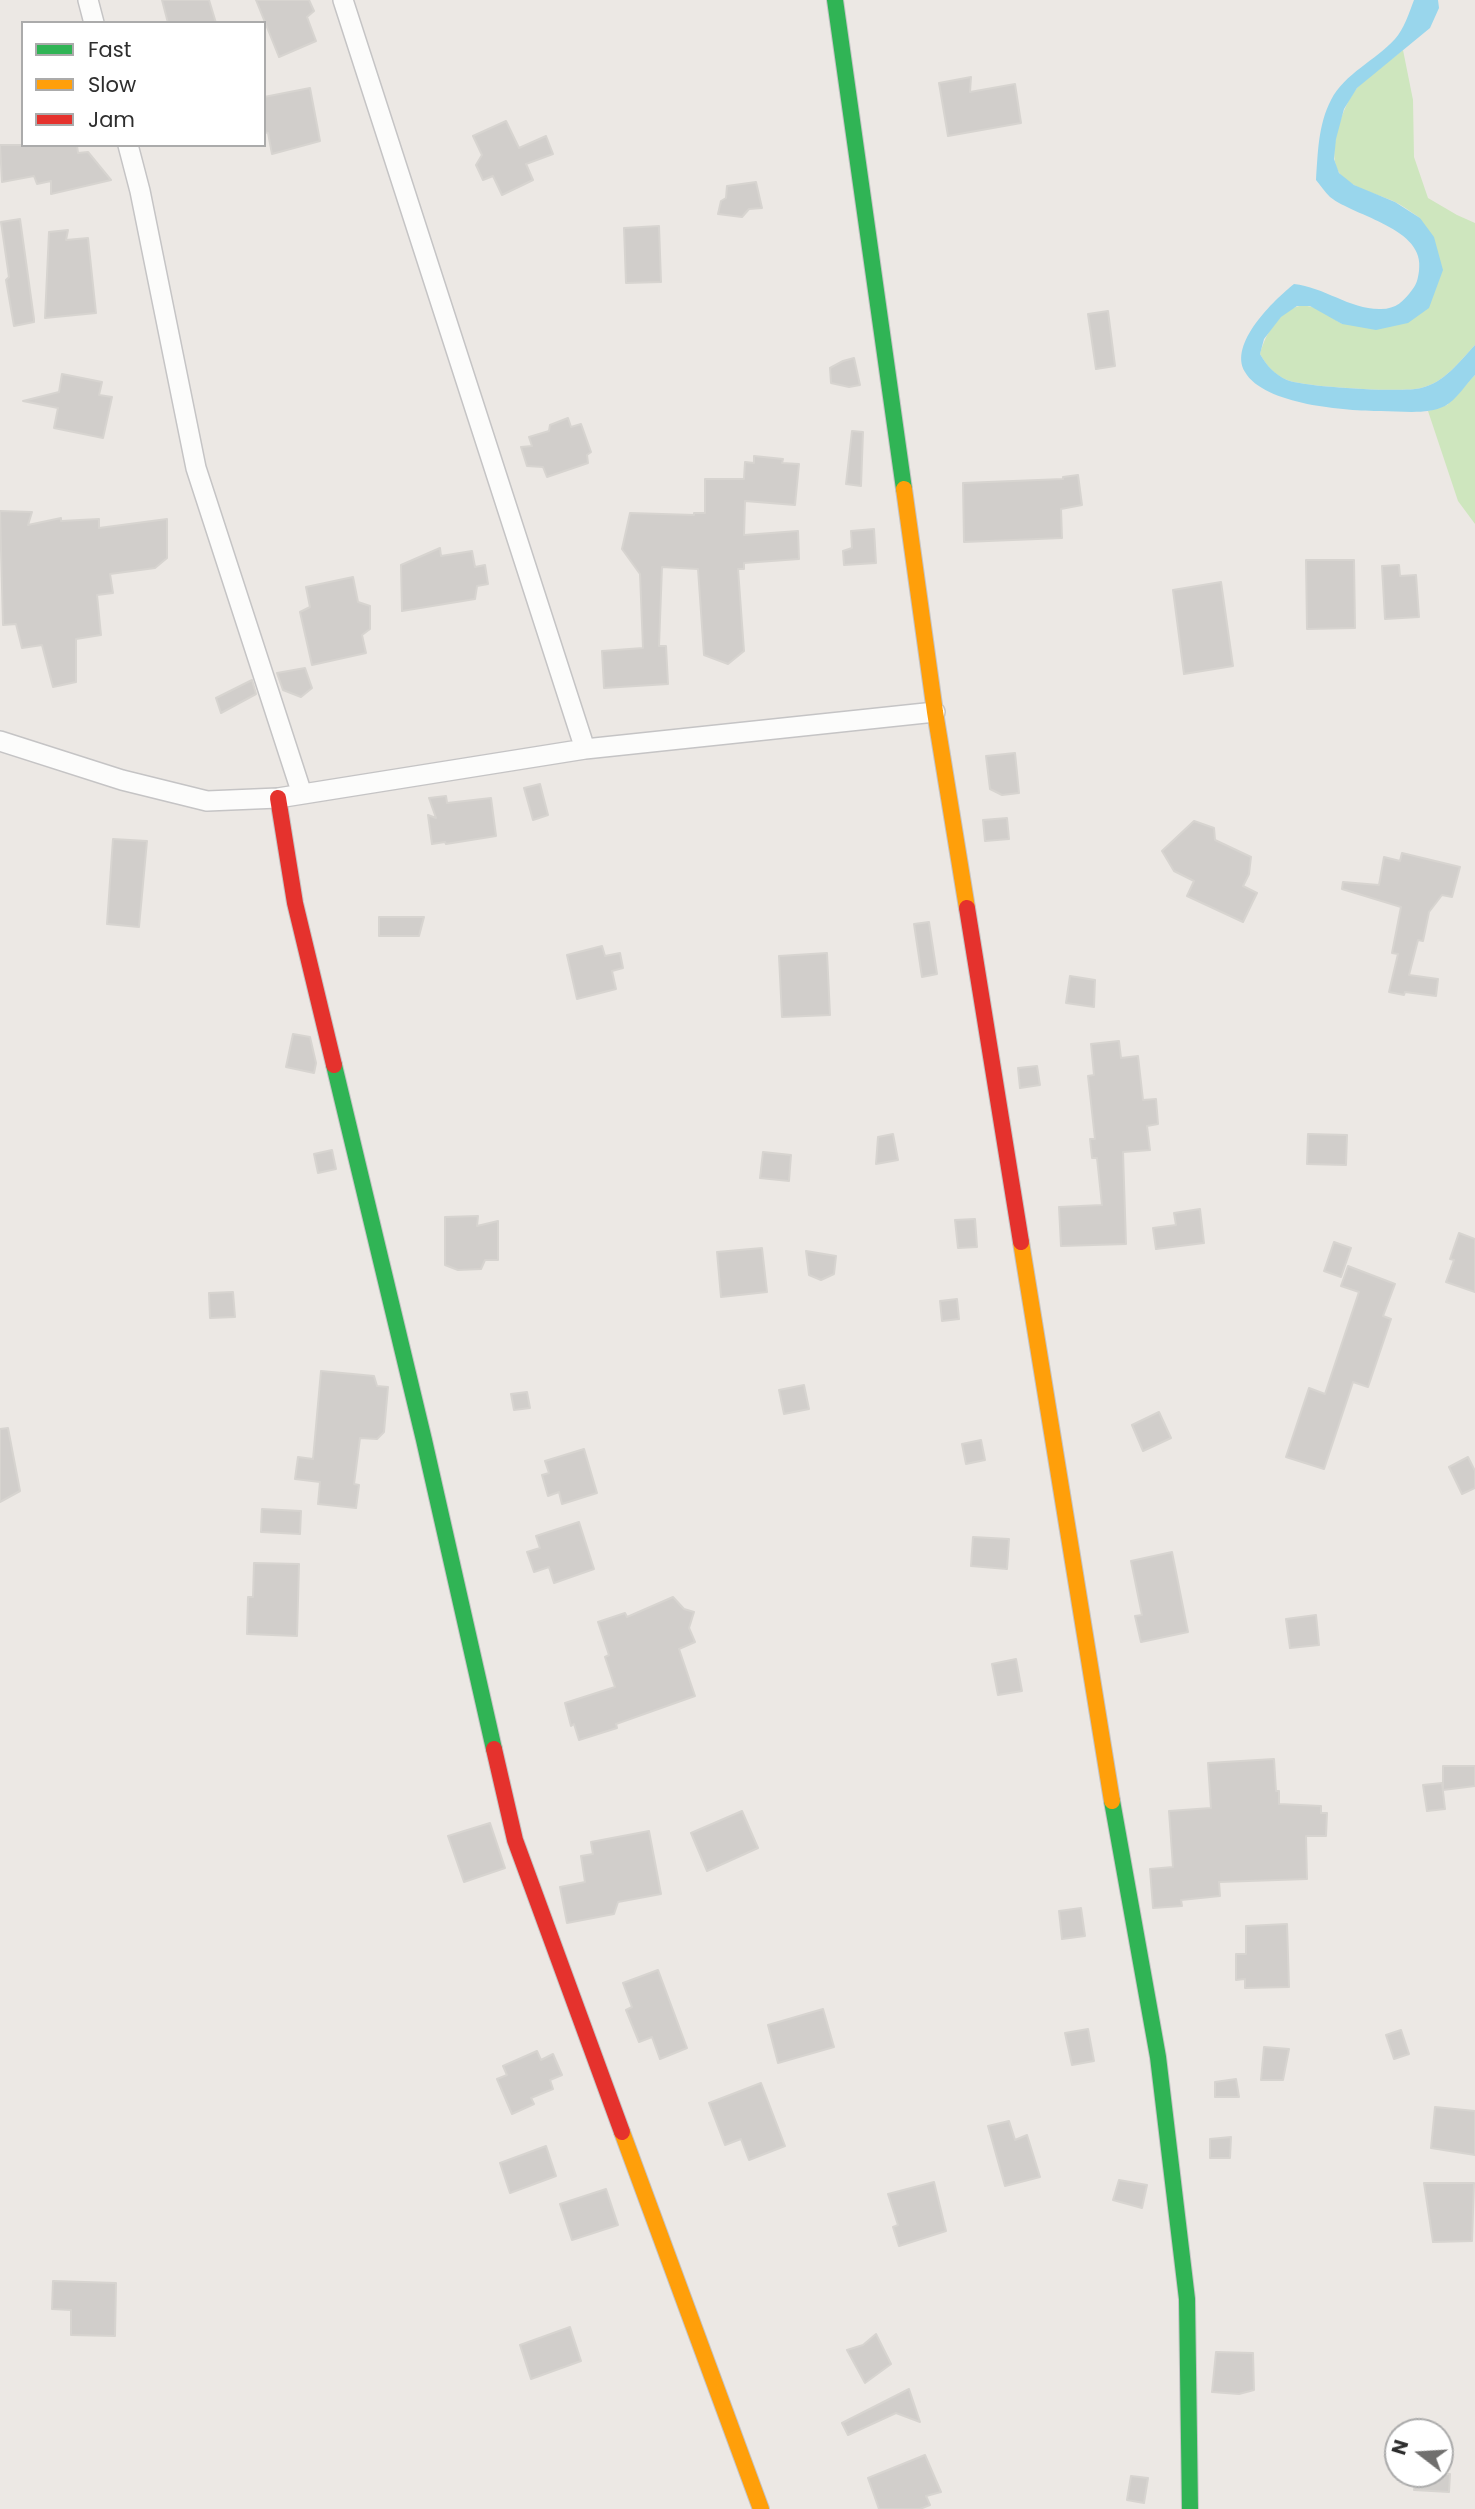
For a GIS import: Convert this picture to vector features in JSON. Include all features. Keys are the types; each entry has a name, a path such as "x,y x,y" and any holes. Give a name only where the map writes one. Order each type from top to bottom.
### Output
{"street":[{"path":"88,0 93,21"},
{"path":"343,0 585,749"},
{"path":"835,0 934,712 1101,1737 1158,2057 1187,2299 1190,2509"},
{"path":"129,147 140,191 196,468 302,794"},
{"path":"0,741 122,780 206,801 278,798 585,749 934,712"},
{"path":"278,798 295,903 421,1426 515,1840 761,2509"}],"green space":[{"path":"1403,50 1413,100 1414,157 1428,198 1475,223 1475,345 1444,376 1421,388 1353,389 1287,380 1271,369 1260,354 1276,321 1290,309 1298,306 1312,307 1342,324 1429,307 1420,218 1396,203 1345,179 1336,166 1334,155 1342,117 1357,88"},
{"path":"1475,375 1475,524 1458,501 1428,411 1447,405"}],"water":[{"path":"1414,0 1438,0 1439,8 1430,28 1357,88 1344,109 1334,159 1339,173 1354,185 1395,202 1420,218 1434,237 1443,270 1429,308 1408,323 1376,330 1342,324 1310,306 1297,306 1281,317 1264,339 1260,354 1275,372 1297,383 1394,390 1421,388 1437,381 1451,371 1475,345 1475,375 1449,403 1430,411 1348,410 1287,399 1255,383 1245,372 1241,361 1248,336 1256,323 1285,291 1294,284 1316,289 1359,306 1386,309 1403,301 1417,281 1418,256 1412,244 1386,225 1330,197 1316,180 1321,129 1331,100 1344,82 1395,39 1404,26"}],"building":[{"path":"162,0 209,0 215,21 167,21"},
{"path":"256,0 309,0 314,11 307,17 316,41 279,57"},
{"path":"971,77 970,92 1015,84 1021,123 948,136 939,83"},
{"path":"310,88 320,141 272,154 266,132 266,97"},
{"path":"506,121 519,148 546,136 553,154 526,164 533,180 502,195 493,176 483,180 476,165 482,155 473,136"},
{"path":"0,145 77,147 78,153 88,152 111,180 51,194 51,181 37,184 34,176 2,182"},
{"path":"756,182 762,208 749,209 742,217 718,214 721,201 726,198 727,186"},
{"path":"20,219 34,322 14,326 6,280 9,277 1,222"},
{"path":"659,226 661,282 626,283 624,228"},
{"path":"68,230 66,240 88,238 96,313 45,318 49,232"},
{"path":"1108,311 1115,366 1096,369 1088,314"},
{"path":"854,358 860,385 849,387 831,383 830,368"},
{"path":"62,374 102,382 99,395 112,397 103,438 54,428 58,408 23,401 59,392"},
{"path":"568,418 571,427 581,424 591,452 587,455 588,463 547,477 543,467 527,466 521,447 532,446 529,437 549,431 550,425"},
{"path":"852,431 863,432 861,486 846,484"},
{"path":"754,456 783,459 782,463 799,464 795,505 745,501 744,535 798,531 799,559 744,563 744,569 738,569 744,651 728,664 704,655 698,569 662,567 659,646 666,646 668,684 604,688 602,651 643,648 640,574 622,549 630,513 705,513 705,479 744,479 745,462 754,463"},
{"path":"1078,475 1082,505 1061,509 1062,538 964,542 963,483 1063,479"},
{"path":"0,511 32,512 28,525 61,518 61,521 99,519 99,528 167,519 167,558 155,568 110,574 113,593 97,595 101,635 76,639 76,682 53,687 42,645 22,648 16,624 3,625"},
{"path":"874,529 876,563 844,565 843,551 852,548 851,531"},
{"path":"440,548 441,556 472,551 475,567 485,565 488,584 477,586 475,599 402,611 401,565"},
{"path":"1306,560 1354,560 1355,628 1307,629"},
{"path":"1399,565 1400,576 1416,575 1419,617 1385,619 1382,566"},
{"path":"353,577 358,602 370,606 370,629 362,635 366,653 312,665 300,612 310,607 306,587"},
{"path":"1221,582 1233,666 1184,674 1173,590"},
{"path":"305,668 312,688 301,697 283,690 277,673"},
{"path":"252,680 256,694 221,713 216,698"},
{"path":"1015,753 1019,793 1002,795 990,789 986,756"},
{"path":"540,784 548,815 533,820 524,788"},
{"path":"446,796 447,803 491,798 496,836 432,844 428,815 436,818 429,798"},
{"path":"1007,818 1009,839 985,841 983,820"},
{"path":"1194,821 1214,828 1215,840 1251,857 1249,874 1243,886 1257,893 1243,922 1187,896 1194,881 1174,871 1162,851"},
{"path":"113,839 147,841 139,927 107,924"},
{"path":"1402,853 1460,867 1452,897 1442,895 1429,912 1423,941 1418,940 1409,975 1438,979 1436,996 1389,992 1398,954 1392,953 1401,907 1342,889 1343,882 1379,885 1384,857 1400,861"},
{"path":"379,917 424,917 419,936 379,936"},
{"path":"929,922 937,974 922,977 914,924"},
{"path":"602,946 605,956 620,953 623,968 612,971 616,989 577,999 567,955"},
{"path":"827,953 830,1015 782,1017 779,956"},
{"path":"1070,976 1095,980 1094,1007 1066,1003"},
{"path":"293,1034 310,1037 316,1063 314,1073 286,1067"},
{"path":"1119,1041 1121,1058 1138,1056 1143,1100 1156,1099 1158,1124 1147,1126 1150,1150 1123,1152 1126,1244 1061,1246 1059,1207 1102,1205 1097,1158 1092,1158 1090,1139 1095,1139 1088,1076 1094,1075 1091,1044"},
{"path":"1037,1066 1040,1085 1020,1088 1018,1068"},
{"path":"893,1134 898,1160 876,1164 878,1137"},
{"path":"1308,1134 1347,1135 1346,1165 1307,1164"},
{"path":"332,1150 336,1169 318,1173 314,1154"},
{"path":"763,1152 791,1155 789,1181 760,1178"},
{"path":"1200,1209 1204,1243 1156,1249 1153,1228 1176,1225 1174,1213"},
{"path":"478,1216 477,1226 498,1221 498,1260 485,1260 481,1269 458,1270 445,1265 445,1217"},
{"path":"975,1219 977,1247 958,1248 955,1220"},
{"path":"1459,1233 1475,1239 1475,1292 1446,1282"},
{"path":"1334,1242 1351,1248 1341,1277 1324,1271"},
{"path":"762,1248 767,1292 721,1297 717,1252"},
{"path":"806,1251 836,1256 834,1274 821,1280 809,1275"},
{"path":"1348,1266 1395,1284 1383,1316 1391,1319 1368,1387 1353,1382 1324,1469 1286,1457 1309,1388 1325,1394 1359,1292 1341,1286"},
{"path":"233,1292 235,1317 210,1318 209,1293"},
{"path":"957,1299 959,1319 942,1321 940,1301"},
{"path":"321,1371 374,1376 377,1386 388,1387 384,1432 377,1439 360,1438 354,1484 359,1485 356,1508 318,1504 320,1482 295,1479 298,1457 313,1459"},
{"path":"804,1385 809,1409 784,1414 779,1390"},
{"path":"527,1392 530,1408 514,1410 511,1394"},
{"path":"1159,1412 1171,1438 1143,1451 1132,1425"},
{"path":"8,1428 20,1491 0,1502 0,1429"},
{"path":"981,1440 985,1460 966,1464 962,1444"},
{"path":"584,1449 597,1493 562,1504 559,1492 548,1496 542,1475 549,1473 545,1461"},
{"path":"1468,1457 1475,1471 1475,1488 1462,1494 1449,1467"},
{"path":"262,1509 301,1511 300,1534 261,1532"},
{"path":"579,1522 594,1569 554,1583 549,1567 534,1572 527,1552 540,1548 536,1536"},
{"path":"973,1537 1009,1539 1007,1569 971,1566"},
{"path":"1172,1552 1188,1632 1141,1642 1135,1616 1142,1615 1131,1561"},
{"path":"254,1563 299,1564 297,1636 247,1634 248,1597 253,1597"},
{"path":"673,1597 684,1609 694,1612 689,1628 695,1642 679,1649 695,1696 616,1724 617,1728 579,1740 574,1724 571,1726 565,1703 615,1687 605,1657 609,1655 598,1622 625,1613 627,1617"},
{"path":"1316,1615 1319,1645 1290,1648 1286,1619"},
{"path":"1016,1659 1022,1691 998,1695 992,1664"},
{"path":"1274,1759 1279,1804 1321,1806 1321,1813 1327,1813 1326,1836 1306,1836 1307,1879 1219,1882 1220,1896 1181,1900 1182,1906 1153,1908 1150,1869 1173,1867 1169,1811 1211,1808 1208,1763"},
{"path":"1443,1766 1475,1766 1475,1786 1443,1790"},
{"path":"1442,1783 1445,1809 1427,1811 1423,1785"},
{"path":"742,1811 758,1848 707,1871 691,1833"},
{"path":"490,1823 505,1868 464,1882 448,1836"},
{"path":"649,1831 661,1894 618,1902 614,1914 567,1923 560,1887 585,1882 581,1856 593,1854 591,1842"},
{"path":"1081,1908 1085,1936 1062,1939 1059,1911"},
{"path":"1287,1924 1289,1987 1245,1988 1245,1979 1236,1980 1236,1954 1246,1954 1246,1926"},
{"path":"658,1970 687,2048 660,2059 652,2037 639,2042 626,2010 632,2007 623,1983"},
{"path":"823,2009 834,2047 778,2063 768,2025"},
{"path":"1088,2029 1094,2061 1072,2065 1065,2033"},
{"path":"1401,2030 1409,2054 1394,2059 1386,2035"},
{"path":"1264,2047 1289,2049 1283,2080 1261,2080"},
{"path":"537,2051 541,2060 553,2054 562,2075 550,2080 553,2089 531,2098 534,2104 512,2114 497,2079 507,2075 503,2066"},
{"path":"1236,2079 1239,2097 1215,2097 1215,2082"},
{"path":"761,2083 785,2146 749,2160 741,2139 725,2145 709,2103"},
{"path":"1435,2107 1475,2111 1475,2155 1431,2148"},
{"path":"1009,2121 1015,2140 1027,2135 1040,2177 1005,2186 988,2126"},
{"path":"1231,2137 1230,2158 1210,2158 1210,2139"},
{"path":"546,2146 556,2176 510,2193 500,2163"},
{"path":"1119,2180 1147,2185 1142,2208 1113,2200"},
{"path":"934,2182 946,2231 899,2246 893,2227 898,2225 888,2194"},
{"path":"1424,2183 1474,2183 1472,2241 1433,2242"},
{"path":"606,2189 618,2225 572,2240 560,2204"},
{"path":"53,2281 116,2283 115,2336 71,2335 71,2310 52,2309"},
{"path":"570,2327 581,2361 531,2379 520,2345"},
{"path":"876,2334 891,2364 865,2383 847,2350 863,2345"},
{"path":"1216,2352 1253,2353 1254,2390 1239,2394 1212,2392"},
{"path":"909,2389 920,2422 896,2413 848,2435 842,2423"},
{"path":"925,2455 941,2492 926,2496 930,2505 920,2509 879,2509 868,2478"},
{"path":"1131,2476 1148,2478 1144,2503 1127,2500"},
{"path":"1414,2488 1449,2488 1449,2492"}],"traffic: fast":[{"path":"835,0 904,489"},
{"path":"334,1065 424,1440 494,1749"},
{"path":"1112,1801 1158,2057 1187,2299 1190,2509"}],"traffic: slow":[{"path":"904,489 935,712 967,908"},
{"path":"1021,1242 1112,1801"},
{"path":"622,2132 761,2509"}],"traffic: jam":[{"path":"278,798 295,903 334,1065"},
{"path":"967,908 1021,1242"},
{"path":"494,1749 515,1840 622,2132"}]}
